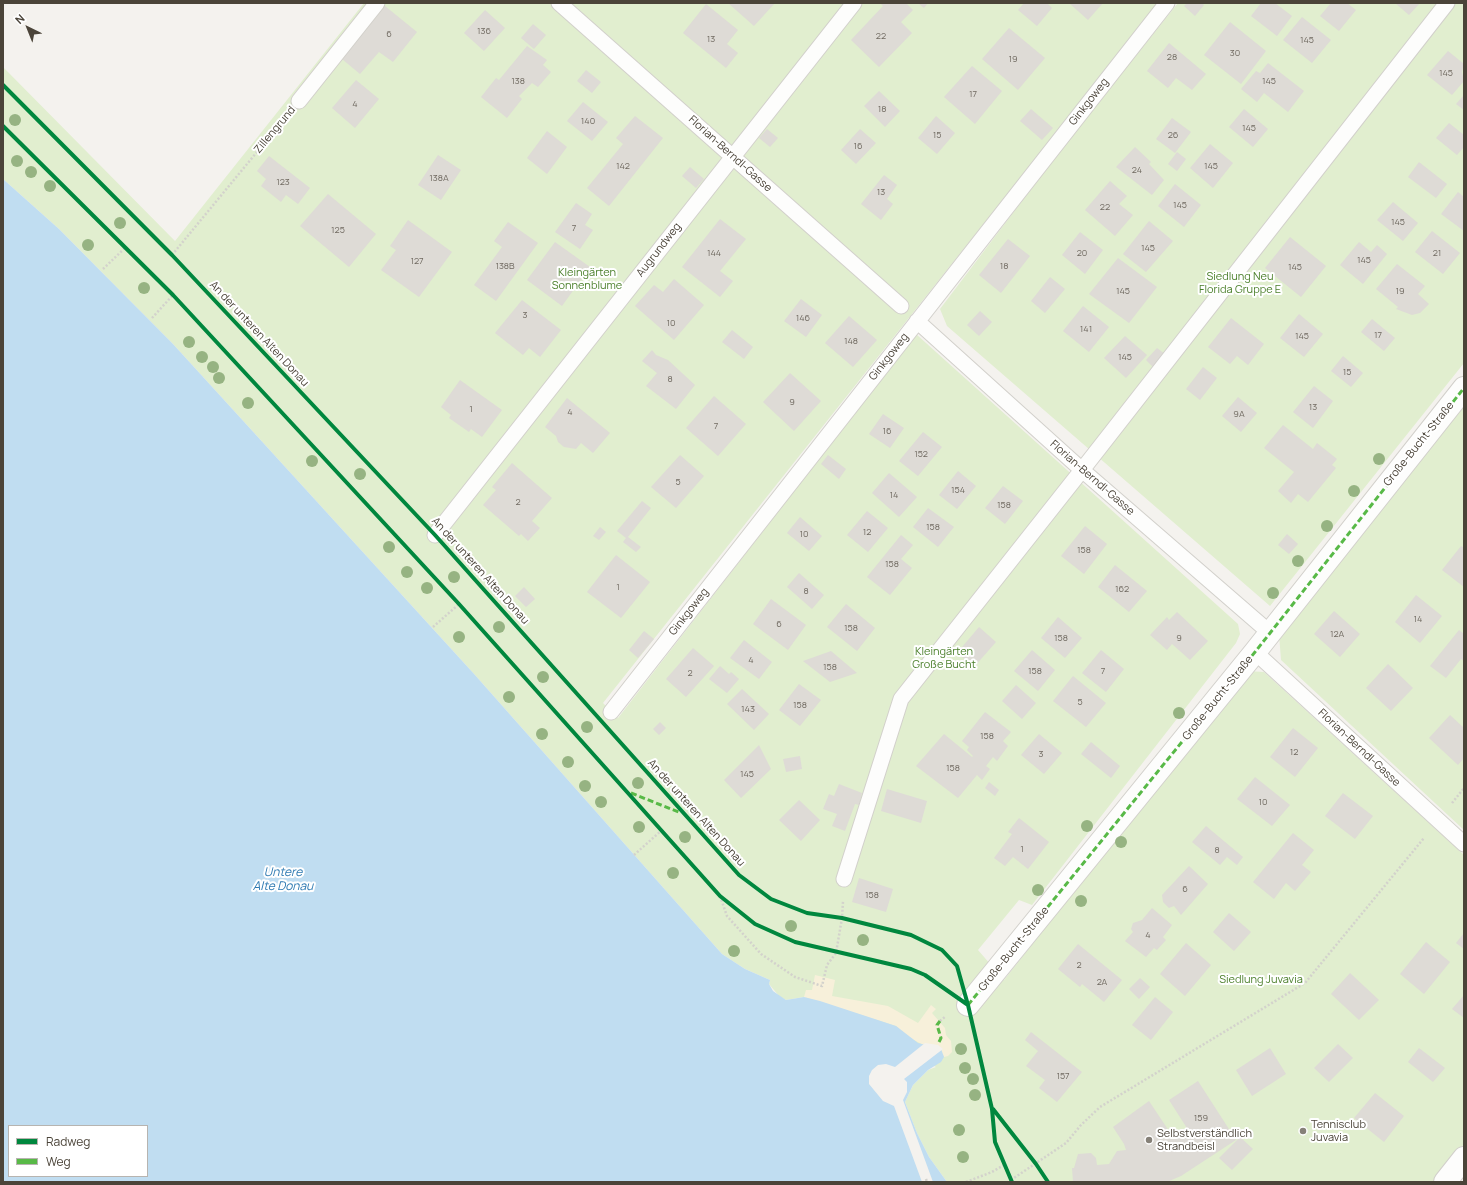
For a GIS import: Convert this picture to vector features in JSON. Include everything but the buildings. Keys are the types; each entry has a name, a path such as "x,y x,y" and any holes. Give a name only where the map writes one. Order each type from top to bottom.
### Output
{"street":[{"name":"Große-Bucht-Straße","path":"968,1005 1255,652 1269,632 1464,388"},
{"path":"1445,1182 1464,1158"}],"lane":[{"name":"Zillengrund","path":"299,101 376,3"},
{"name":"Florian-Berndl-Gasse","path":"559,3 901,306"},
{"name":"Augrundweg","path":"435,535 854,3"},
{"name":"Ginkgoweg","path":"611,712 1167,3"},
{"path":"844,879 900,699 1082,470 1447,3"},
{"name":"Florian-Berndl-Gasse","path":"917,321 1082,470 1269,632"},
{"name":"Florian-Berndl-Gasse","path":"1255,652 1464,844"}],"path":[{"path":"120,242 131,252"},
{"path":"103,269 126,247"},
{"path":"166,249 173,256"},
{"path":"169,290 179,301"},
{"path":"152,318 174,295"},
{"path":"454,598 464,610"},
{"path":"433,627 459,604"},
{"path":"1008,1175 1011,1181 1066,1143 1081,1125 1100,1107 1305,983 1464,788"},
{"path":"657,824 667,835"},
{"path":"634,855 662,830"},
{"path":"720,896 727,916 761,954 795,977 822,986 827,965 836,952 842,918 844,879"},
{"path":"716,891 726,901"},
{"path":"835,917 850,920"},
{"path":"829,951 844,954"},
{"path":"1031,1158 1040,1170"},
{"path":"1002,1160 1006,1170"},
{"path":"966,1182 1004,1165"}],"green space":[{"path":"364,3 1159,3 603,703 618,718 916,334 1238,624 1240,634 1236,643 1032,905 1019,900 978,950 1004,980 1247,671 1264,672 1464,855 1464,1144 1434,1182 947,1182 929,1157 917,1133 905,1102 913,1085 928,1070 936,1067 804,997 786,1000 779,996 769,984 770,980 745,969 722,954 475,675 173,344 59,229 3,179 3,67 175,241"},
{"name":"Siedlung Neu Florida Gruppe E","path":"1178,3 1464,3 1464,363 1270,606 947,326 940,309 1069,139"},
{"path":"1464,404 1464,830 1281,660 1279,634"}],"sand":[{"path":"815,975 835,980 832,996 888,1006 918,1023 931,1005 936,1009 932,1013 945,1028 946,1035 951,1041 952,1052 948,1056 944,1057 943,1055 908,1037 896,1026 804,997 806,990 812,990"}],"water":[{"name":"Untere Alte Donau","path":"3,179 59,229 173,344 475,675 722,954 745,969 770,980 769,984 773,991 786,1000 804,997 820,1001 896,1026 918,1043 941,1049 944,1057 941,1062 928,1070 913,1085 905,1102 917,1133 929,1157 947,1182 3,1182"}],"pier":[{"path":"925,1043 938,1045 943,1049 904,1079 907,1082 907,1092 903,1100 933,1182 922,1182 894,1106 883,1101 869,1084 869,1076 872,1070 878,1065 886,1064 895,1067"}],"marked path":[{"path":"968,1005 1255,652 1464,388"},
{"path":"631,793 681,813"},
{"path":"939,1042 941,1038 937,1025 940,1021"}],"cycle path":[{"name":"An der unteren Alten Donau","path":"3,85 172,255 435,535 739,875 771,899 807,913 842,918 911,935 942,950 957,966 968,1005 992,1109 995,1142 1012,1182"},
{"path":"3,126 173,295 459,604 720,896 755,924 795,942 911,969 925,975 968,1005"},
{"path":"993,1109 1036,1164 1048,1182"}],"place":[{"name":"Tennisclub Juvavia","path":"1303,1131"},
{"name":"Selbstverständlich Strandbeisl","path":"1149,1140"}],"park label":[{"name":"Kleingärten Sonnenblume","path":"587,279"},
{"name":"Kleingärten Große Bucht","path":"944,658"},
{"name":"Siedlung Juvavia","path":"1261,980"}]}
